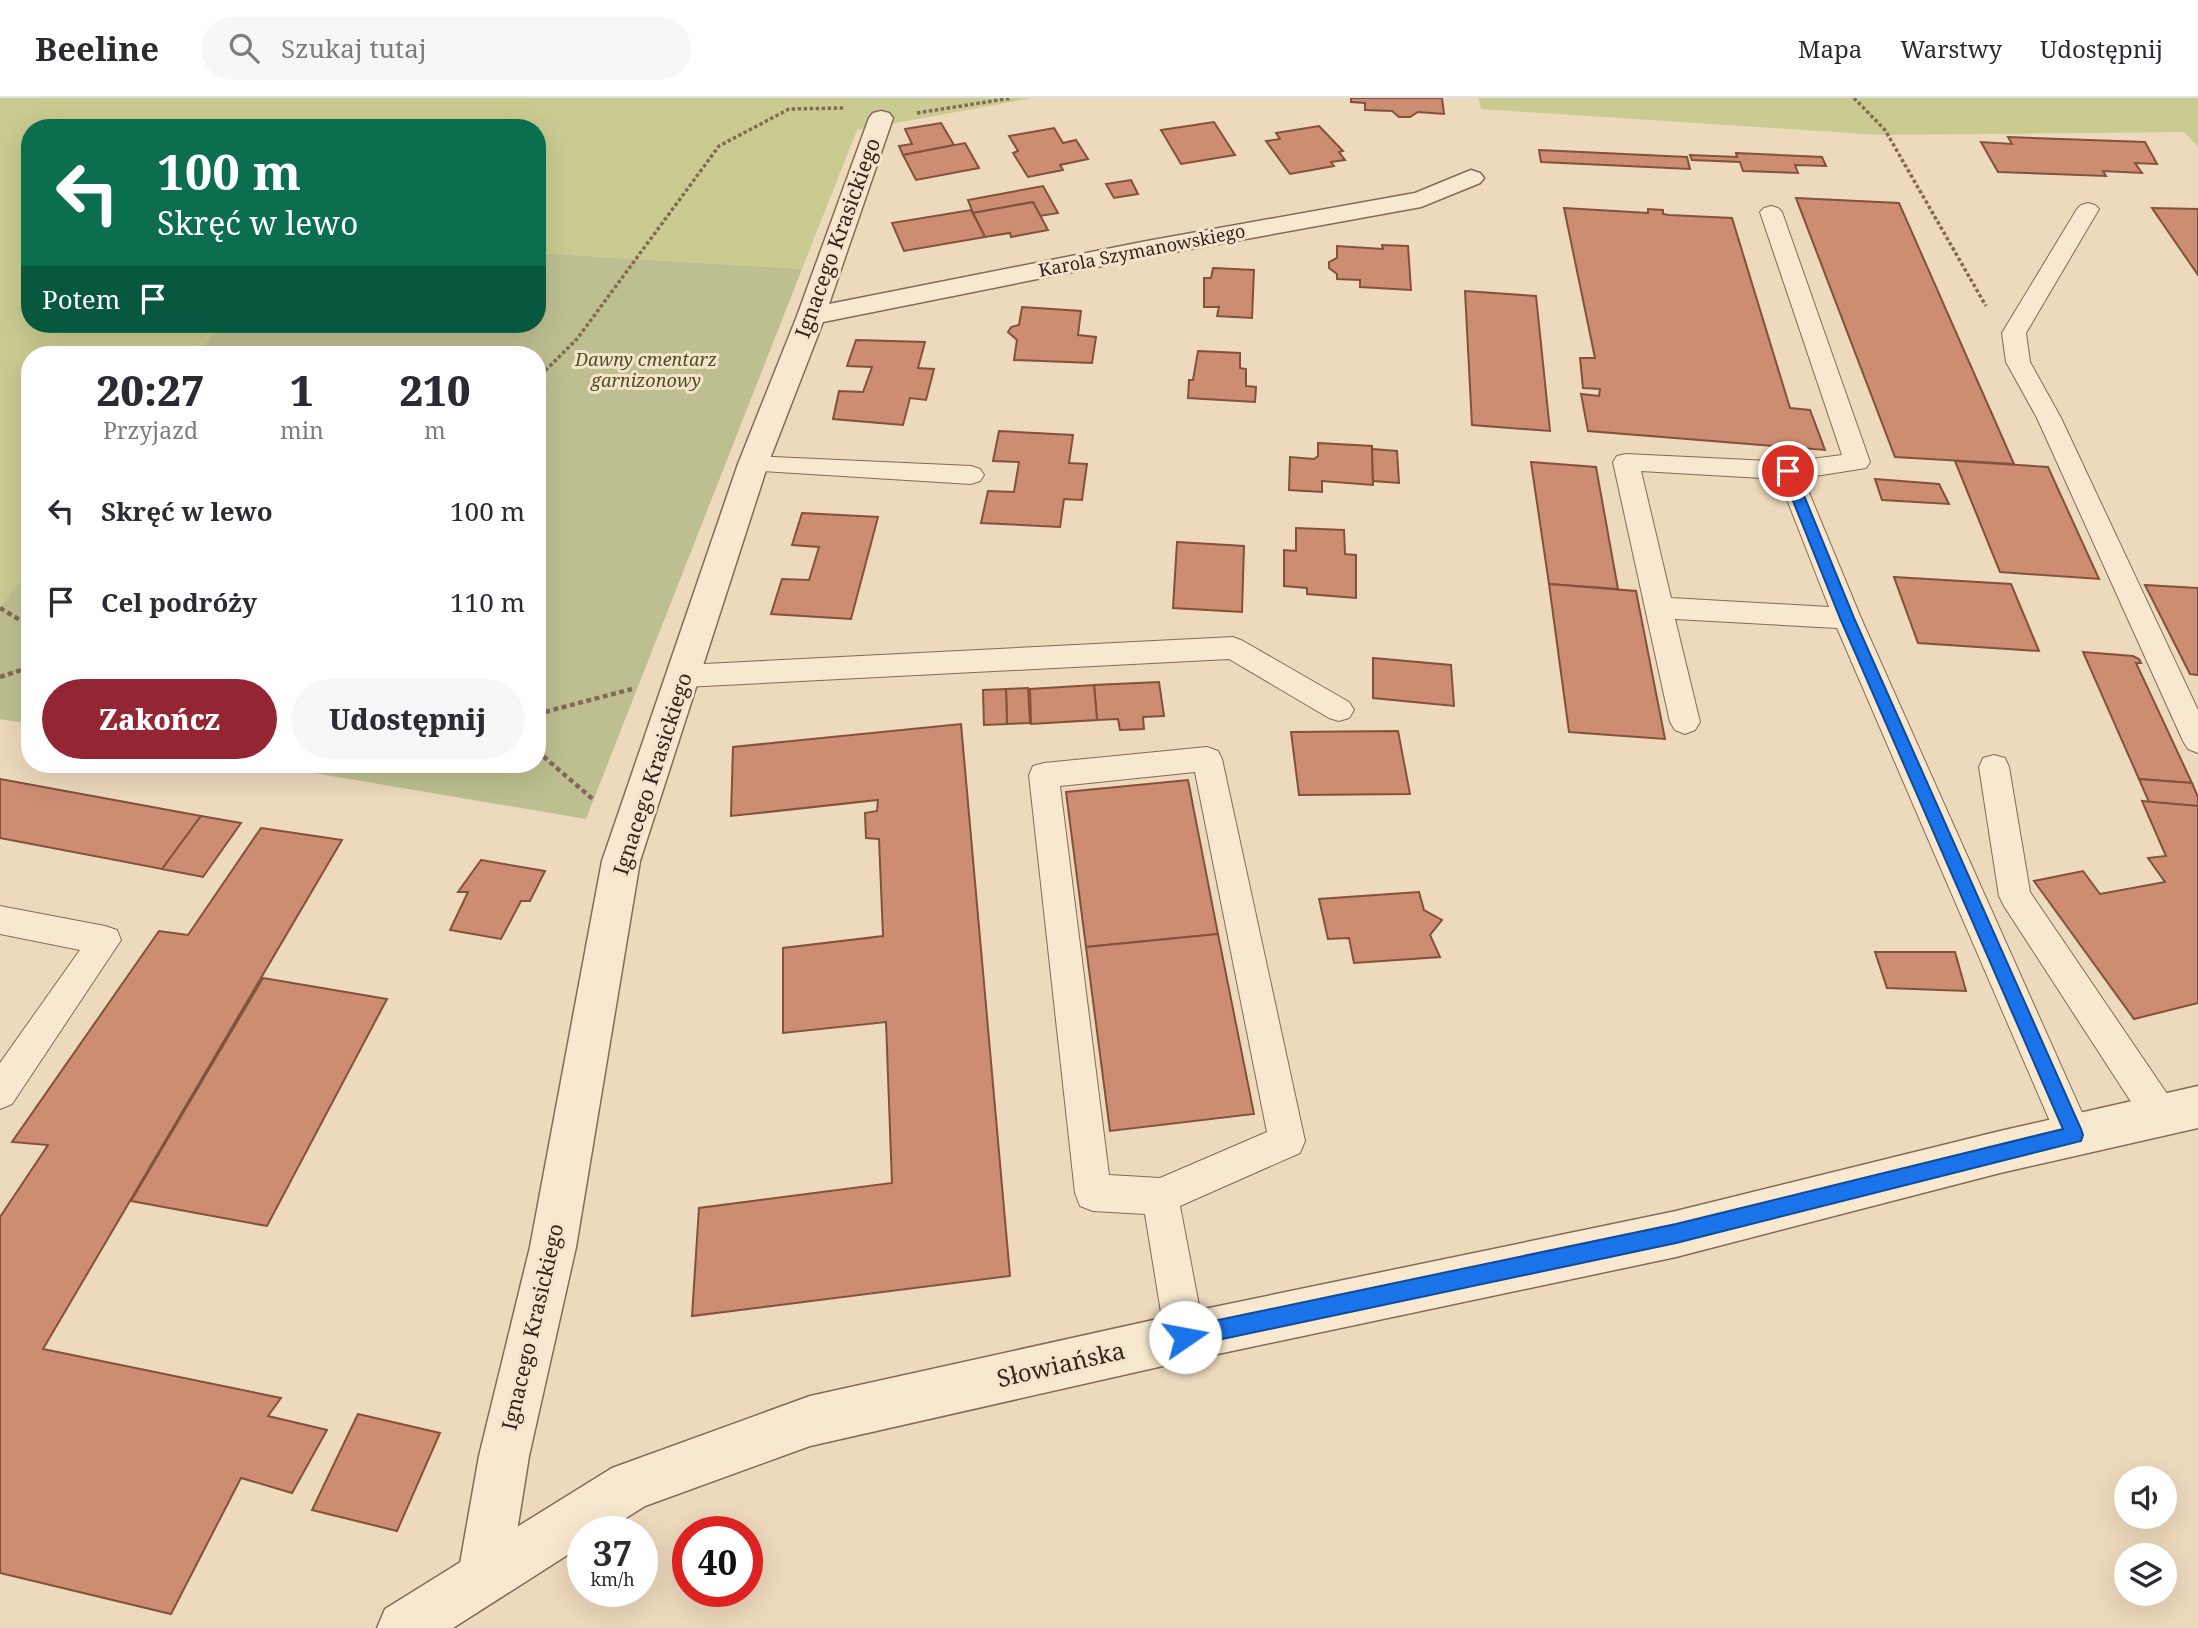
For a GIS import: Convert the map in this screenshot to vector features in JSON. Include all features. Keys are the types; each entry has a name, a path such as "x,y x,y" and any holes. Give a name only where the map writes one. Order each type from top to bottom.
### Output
{"street":[{"name":"Ignacego Krasickiego","path":"484,1575 504,1456 553,1247 621,861 753,464 811,316 881,118"},
{"name":"Karola Szymanowskiego","path":"811,316 1147,249 1421,199 1471,178"},
{"name":"Słowiańska","path":"404,1628 484,1575 630,1486 810,1421 1185,1337 1676,1234 2179,1111"}],"lane":[{"path":"2088,209 2014,333 2018,362 2049,418 2198,741"},
{"path":"1685,722 1626,462 1788,471 1857,462 1771,212"},
{"path":"753,464 971,475"},
{"path":"1788,471 1847,618 2074,1135"},
{"path":"1659,608 1847,618"},
{"path":"684,676 1233,648 1339,710"},
{"path":"1207,759 1287,1141 1160,1196 1093,1193 1044,775 1207,759"},
{"path":"1994,767 2015,896 2179,1111"},
{"path":"0,920 105,940 0,1091"},
{"path":"1160,1196 1185,1337"}],"path":[{"path":"881,118 1012,98"},
{"path":"1854,98 1885,130 1983,304 2014,333"},
{"path":"546,370 577,340 719,146 789,109 845,108"},
{"path":"0,608 21,621"},
{"path":"0,677 21,670"},
{"path":"546,712 684,676"},
{"path":"546,759 631,832"}],"green space":[{"path":"0,98 1033,98 857,130 802,269 546,254 546,119 21,119 21,333 214,333 204,346 21,346 21,580 0,607"},
{"path":"1478,98 2198,98 2198,147 2184,132 1881,135 1481,109"},
{"name":"Dawny cmentarz garnizonowy","path":"546,254 802,269 586,819 314,773 546,773 546,346 204,346 214,333 546,333"},
{"path":"21,580 21,722 0,719 0,607"}],"building":[{"path":"1351,98 1442,98 1444,114 1418,112 1410,117 1399,117 1392,111 1365,110 1365,103 1351,102"},
{"path":"1214,122 1235,155 1181,164 1161,130"},
{"path":"941,123 954,145 903,155 899,146 912,144 905,129"},
{"path":"1319,126 1343,151 1339,152 1345,160 1331,162 1334,166 1290,174 1266,141 1280,139 1276,133"},
{"path":"1054,128 1063,143 1076,140 1088,159 1060,165 1063,170 1028,177 1013,153 1018,151 1009,136"},
{"path":"2008,137 2145,142 2157,164 2135,163 2142,173 2103,171 2106,176 1998,172 1981,142 2012,144"},
{"path":"965,143 979,168 916,180 903,155"},
{"path":"1539,150 1687,157 1690,169 1541,162"},
{"path":"1736,153 1822,157 1826,166 1795,165 1798,173 1743,171 1740,162 1692,160 1690,155 1737,157"},
{"path":"1131,180 1138,194 1114,198 1106,184"},
{"path":"1043,186 1058,213 1040,216 1033,202 973,213 968,200"},
{"path":"1796,198 1899,203 2014,464 1895,457"},
{"path":"1033,202 1048,230 1011,237 1010,233 985,237 973,213"},
{"path":"1564,208 1648,213 1648,209 1663,210 1663,214 1669,215 1732,218 1790,408 1810,410 1825,450 1588,431 1581,394 1599,396 1600,389 1583,388 1580,358 1595,358"},
{"path":"2152,208 2198,209 2198,275"},
{"path":"971,210 985,237 904,251 892,223"},
{"path":"1382,245 1408,246 1411,290 1360,287 1360,280 1337,279 1337,274 1329,268 1329,262 1337,258 1337,246 1383,249"},
{"path":"1213,268 1254,270 1252,318 1217,316 1219,307 1204,307 1204,278 1211,278"},
{"path":"1465,291 1536,296 1550,431 1472,425"},
{"path":"1022,307 1081,311 1078,335 1096,337 1092,363 1014,360 1017,340 1008,332 1011,327 1019,325"},
{"path":"856,340 925,342 918,368 934,369 926,400 910,398 903,425 833,419 839,391 863,392 872,367 847,366"},
{"path":"1198,351 1240,353 1240,368 1246,369 1246,386 1256,387 1255,402 1188,398 1189,380 1193,380"},
{"path":"999,431 1073,435 1069,463 1087,464 1082,500 1064,499 1060,527 981,523 988,491 1014,492 1019,462 993,461"},
{"path":"1318,443 1372,446 1373,485 1322,481 1322,492 1289,490 1290,457 1314,459 1318,456"},
{"path":"1372,449 1397,451 1399,483 1373,481"},
{"path":"1955,461 2048,467 2099,579 2000,572"},
{"path":"1531,462 1596,467 1618,589 1549,584"},
{"path":"1875,479 1939,484 1949,504 1882,500"},
{"path":"802,513 878,517 851,619 771,614 782,579 809,580 819,547 792,545"},
{"path":"1296,528 1344,530 1345,554 1356,555 1356,598 1307,594 1307,588 1284,586 1284,550 1296,551"},
{"path":"1177,542 1244,546 1242,612 1173,608"},
{"path":"1894,577 2011,584 2039,651 1918,643"},
{"path":"1549,584 1636,591 1665,739 1569,732"},
{"path":"2145,585 2198,588 2198,675 2190,674"},
{"path":"2083,652 2133,656 2139,659 2141,663 2136,663 2192,783 2139,779"},
{"path":"1373,658 1451,665 1454,706 1373,698"},
{"path":"1159,682 1164,716 1143,717 1144,729 1120,730 1118,719 1097,720 1094,685"},
{"path":"1094,685 1097,720 1031,724 1030,689"},
{"path":"1028,688 1030,723 1007,724 1006,689"},
{"path":"1006,689 1007,724 984,725 983,690"},
{"path":"961,724 1010,1276 692,1316 699,1208 892,1183 886,1022 783,1033 783,948 883,936 879,839 866,838 865,813 877,811 878,800 731,816 733,747"},
{"path":"1398,731 1410,794 1299,795 1291,732"},
{"path":"0,779 201,816 162,869 0,838"},
{"path":"2139,779 2192,783 2198,797 2198,806 2149,802"},
{"path":"1188,780 1218,934 1086,947 1066,792"},
{"path":"2142,801 2198,806 2198,1003 2134,1019 2034,881 2083,871 2100,894 2165,882 2148,858 2166,856"},
{"path":"201,816 241,823 203,877 162,869"},
{"path":"261,828 342,840 43,1349 281,1398 268,1416 327,1430 292,1493 241,1478 171,1614 0,1573 0,1217 48,1145 12,1142 159,931 188,935"},
{"path":"481,860 545,871 530,901 521,901 501,939 450,930 468,892 458,892"},
{"path":"1419,892 1424,910 1442,920 1430,935 1440,957 1354,963 1349,938 1328,939 1319,899"},
{"path":"1218,934 1254,1114 1110,1131 1086,947"},
{"path":"1875,952 1955,952 1966,991 1887,988"},
{"path":"263,978 387,999 267,1226 131,1201"},
{"path":"358,1414 440,1433 397,1531 312,1510"}],"route":[{"path":"1185,1337 1676,1234 2074,1135 1847,618 1788,471"}]}
